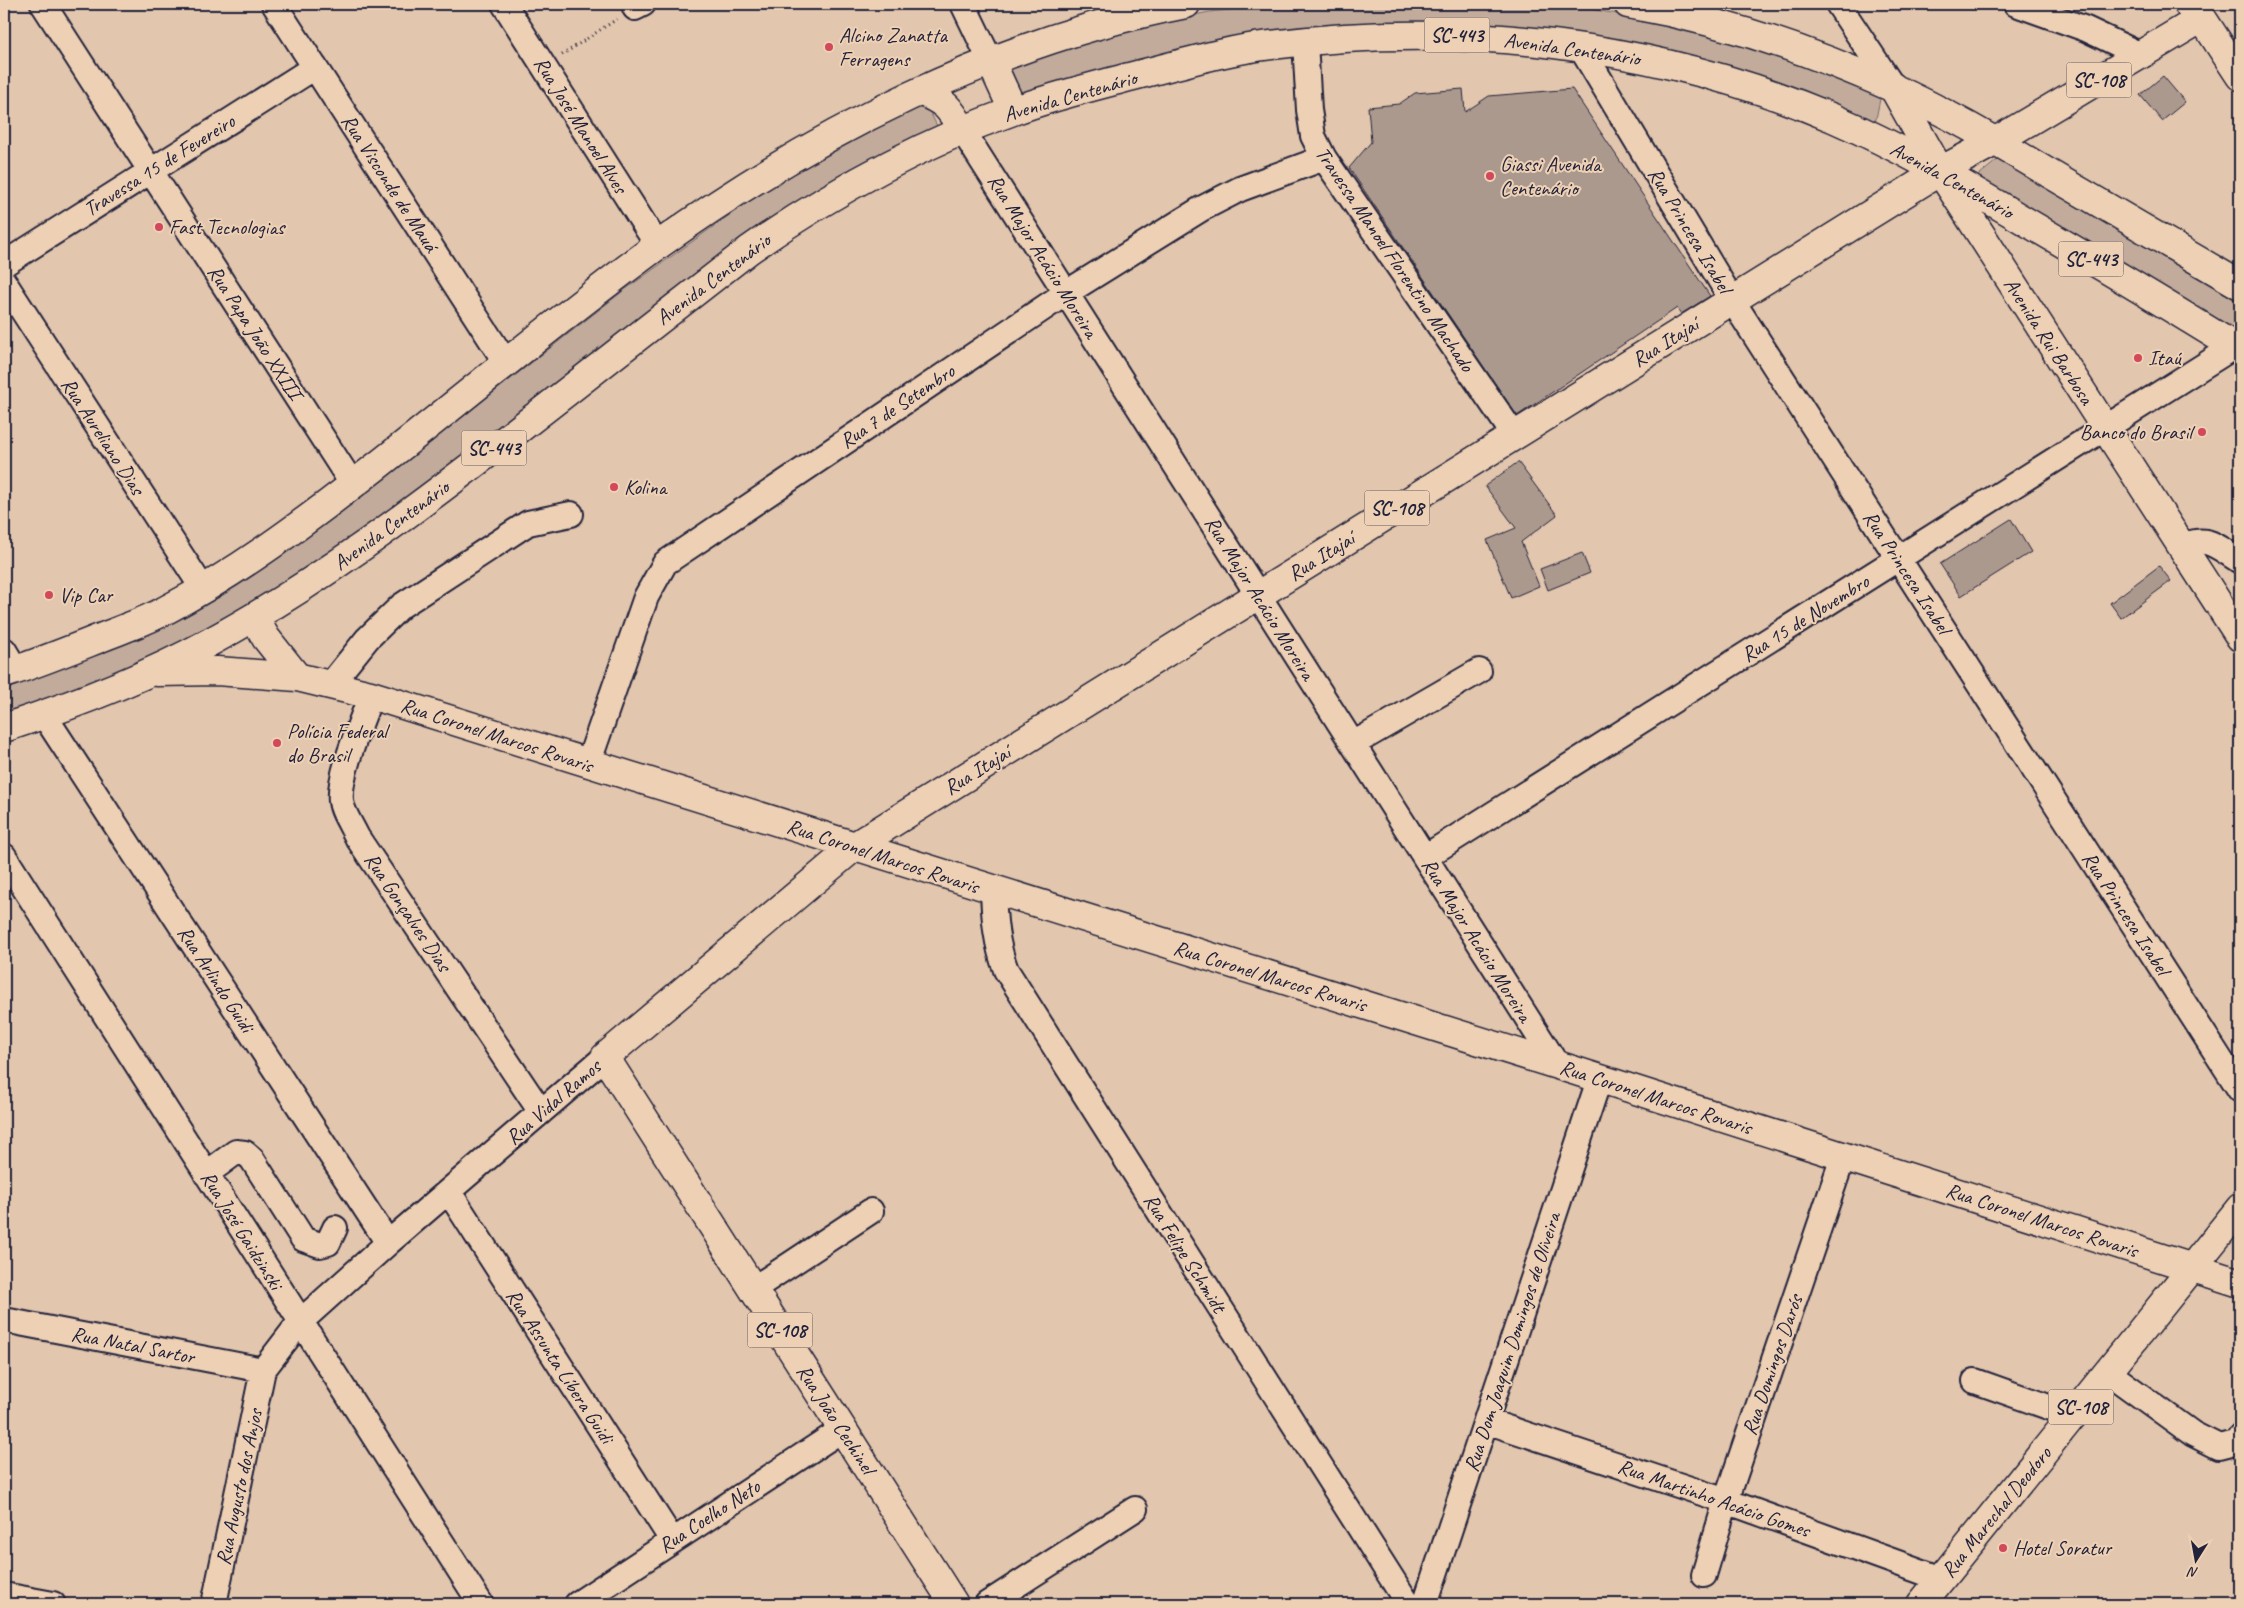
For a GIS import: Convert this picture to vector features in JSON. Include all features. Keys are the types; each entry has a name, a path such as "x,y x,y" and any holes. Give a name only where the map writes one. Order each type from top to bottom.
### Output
{"main road":[{"path":"8,665 161,613 203,589 262,550 353,485 506,363 658,246 783,164 886,107 991,62 1062,36 1125,18 1186,4"},
{"path":"1628,4 1713,22 1766,37 1893,87 1996,141 2240,285"},
{"name":"SC-108","path":"1996,141 2141,55 2195,11 2240,76"},
{"name":"Avenida Centenário","path":"4,728 44,715 150,672 209,643 328,572 431,496 749,250 790,222 893,163 963,130 1013,110 1230,52 1270,45 1376,35 1460,35 1582,48 1660,62 1764,92 1831,117 1940,171 2238,348"},
{"path":"991,62 1013,110"},
{"name":"Avenida Rui Barbosa","path":"1893,87 1940,171 2240,637"},
{"path":"921,92 939,99 949,107 963,130"},
{"name":"Rua Itajaí","path":"855,846 1940,171 1996,141"},
{"path":"254,617 266,638 297,677"},
{"name":"Rua Coronel Marcos Rovaris","path":"150,672 217,671 297,677 371,695 993,891 1557,1065 1599,1080 2240,1283"},
{"name":"Rua Vidal Ramos","path":"604,1057 855,846"},
{"name":"Rua João Cechinel","path":"604,1057 954,1604"},
{"name":"Rua Marechal Deodoro","path":"1921,1604 2194,1268 2240,1208"}],"street":[{"name":"Rua Papa João XXIII","path":"43,4 353,485"},
{"name":"Rua Visconde de Mauá","path":"274,4 506,363"},
{"name":"Rua José Manoel Alves","path":"504,4 658,246"},
{"path":"963,4 991,62"},
{"path":"1838,4 1893,87"},
{"path":"2016,4 2086,30 2141,55"},
{"name":"Travessa Manoel Florentino Machado","path":"1305,42 1309,110 1313,136 1324,158 1514,436"},
{"name":"Rua Princesa Isabel","path":"1582,48 1732,300 2240,1090"},
{"name":"Travessa 15 de Fevereiro","path":"4,264 315,67"},
{"name":"Rua Major Acácio Moreira","path":"963,130 1557,1065"},
{"name":"Rua 7 de Setembro","path":"588,764 646,597 665,562 1066,294 1201,209 1240,189 1324,158"},
{"name":"Rua Aureliano Dias","path":"4,282 203,589"},
{"name":"Rua 15 de Novembro","path":"1425,857 2105,428 2238,348"},
{"path":"330,685 366,639 401,606 528,523 571,514"},
{"path":"2182,547 2193,541 2208,542 2240,561"},
{"path":"1353,744 1479,671"},
{"name":"Rua Gonçalves Dias","path":"371,695 342,784 341,802 357,837 541,1112"},
{"name":"Rua Arlindo Guidi","path":"44,715 388,1243"},
{"name":"Rua José Gaidzinski","path":"4,856 480,1604"},
{"name":"Rua Felipe Schmidt","path":"993,891 996,937 999,953 1006,970 1408,1604"},
{"name":"Rua Vidal Ramos","path":"263,1370 300,1322 388,1243 604,1057"},
{"name":"Rua Dom Joaquim Domingos de Oliveira","path":"1425,1604 1599,1080"},
{"path":"206,1174 236,1152 245,1154 252,1159 303,1239 320,1245 328,1243 335,1228"},
{"name":"Rua Domingos Darós","path":"1704,1575 1726,1501 1843,1157"},
{"name":"Rua Assunta Líbera Guidi","path":"449,1192 672,1540"},
{"path":"753,1289 871,1210"},
{"name":"Rua Natal Sartor","path":"4,1320 263,1370"},
{"name":"Rua Augusto dos Anjos","path":"214,1604 263,1370"},
{"path":"2109,1373 2193,1434 2219,1447 2238,1442 2240,1437"},
{"path":"1975,1381 2074,1416"},
{"name":"Rua Martinho Acácio Gomes","path":"1486,1421 1726,1501 1942,1579"},
{"name":"Rua Coelho Neto","path":"577,1604 843,1429"},
{"path":"987,1604 1135,1509"},
{"path":"4,1595 53,1604"}],"path":[{"path":"544,67 639,6"}],"shaded area":[{"path":"1290,4 1563,4 1710,31 1881,94 1875,124 1702,63 1380,24 1207,42 1020,94 1010,69 1103,34 1209,12"},
{"path":"925,102 939,130 762,230 669,293 551,390 344,546 160,659 4,719 4,683 267,564 328,522 623,291 766,189"},
{"path":"2001,157 2240,294 2240,332 1974,179"}],"building":[{"path":"2163,76 2185,102 2162,121 2140,95"},
{"path":"1463,89 1465,112 1489,96 1572,89 1710,296 1681,314 1677,308 1517,416 1349,168 1371,142 1368,107 1399,104 1415,93"},
{"path":"1518,462 1557,515 1521,542 1539,586 1511,598 1487,540 1516,528 1485,486"},
{"path":"2011,519 2031,552 1961,596 1940,564"},
{"path":"1582,553 1590,573 1548,590 1540,569"},
{"path":"2159,566 2171,581 2121,618 2110,603"}],"place":[{"name":"Alcino Zanatta Ferragens","path":"829,47"},
{"name":"Giassi Avenida Centenário","path":"1490,176"},
{"name":"Fast Tecnologias","path":"159,227"},
{"name":"Itaú","path":"2138,358"},
{"name":"Banco do Brasil","path":"2202,432"},
{"name":"Kolina","path":"614,487"},
{"name":"Vip Car","path":"49,595"},
{"name":"Polícia Federal do Brasil","path":"277,743"},
{"name":"Hotel Soratur","path":"2003,1548"}]}
